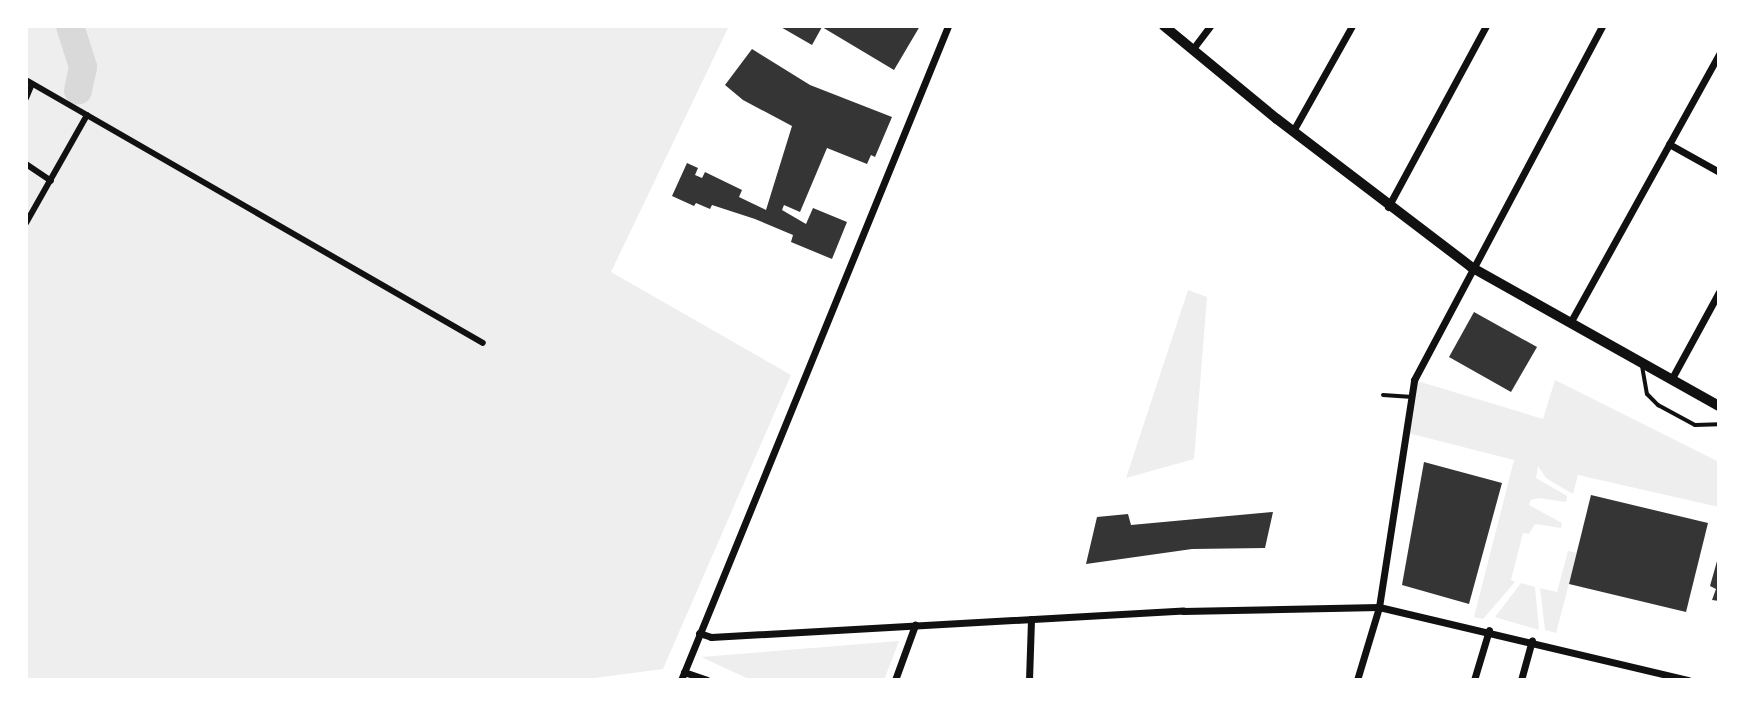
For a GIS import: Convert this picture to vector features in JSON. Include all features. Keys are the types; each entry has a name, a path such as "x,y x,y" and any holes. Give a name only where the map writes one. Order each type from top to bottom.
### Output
{"main road":[{"path":"1164,26 1388,207 1471,267 1719,406"}],"street":[{"path":"707,680 682,676 948,26"},
{"path":"1192,50 1210,26"},
{"path":"1293,131 1352,26"},
{"path":"1388,207 1486,26"},
{"path":"1357,680 1379,607 1414,380 1471,267 1602,26"},
{"path":"1570,323 1719,54"},
{"path":"26,98 29,82 483,343"},
{"path":"26,223 87,115"},
{"path":"1669,144 1719,172"},
{"path":"26,164 51,181"},
{"path":"1671,380 1719,292"},
{"path":"699,633 711,637 1261,607 1379,607 1532,640 1689,680"},
{"path":"1029,680 1031,619"},
{"path":"895,680 915,625"},
{"path":"1474,680 1489,630"},
{"path":"1521,680 1532,640"}],"lane":[{"path":"1641,364 1647,394 1658,405 1695,425 1719,424"},
{"path":"1383,395 1409,397"}],"shaded area":[{"path":"26,26 729,26 611,272 791,375 663,669 579,680 26,680"},
{"path":"1188,290 1207,297 1194,459 1126,478"},
{"path":"1414,380 1543,419 1555,380 1719,462 1719,507 1578,475 1573,494 1546,478 1538,466 1536,478 1567,496 1566,502 1539,498 1531,500 1529,505 1562,523 1561,528 1535,524 1529,534 1523,533 1511,580 1515,582 1483,619 1474,617 1514,460 1404,432"},
{"path":"1568,551 1577,553 1556,633 1545,630 1540,588 1557,592"},
{"path":"1521,583 1535,587 1539,630 1495,617"},
{"path":"899,641 884,680 751,680 701,657"}],"building":[{"path":"779,26 920,26 894,70 822,27 812,45"},
{"path":"752,49 810,85 892,117 875,157 871,155 867,164 827,148 800,212 784,205 782,210 806,224 813,208 847,222 832,259 791,242 793,235 755,219 712,205 710,209 696,203 694,206 672,196 687,163 698,168 695,175 702,178 705,172 742,190 739,197 766,210 792,126 743,100 725,85"},
{"path":"1474,312 1537,347 1511,392 1449,357"},
{"path":"1424,462 1502,483 1469,604 1402,585"},
{"path":"1591,495 1708,523 1686,612 1569,584"},
{"path":"1273,512 1265,548 1192,549 1086,564 1097,517 1128,514 1131,525"},
{"path":"1719,554 1719,601 1712,600 1716,589 1710,586"}],"waterway":[{"path":"70,26 83,67 78,90"}]}
